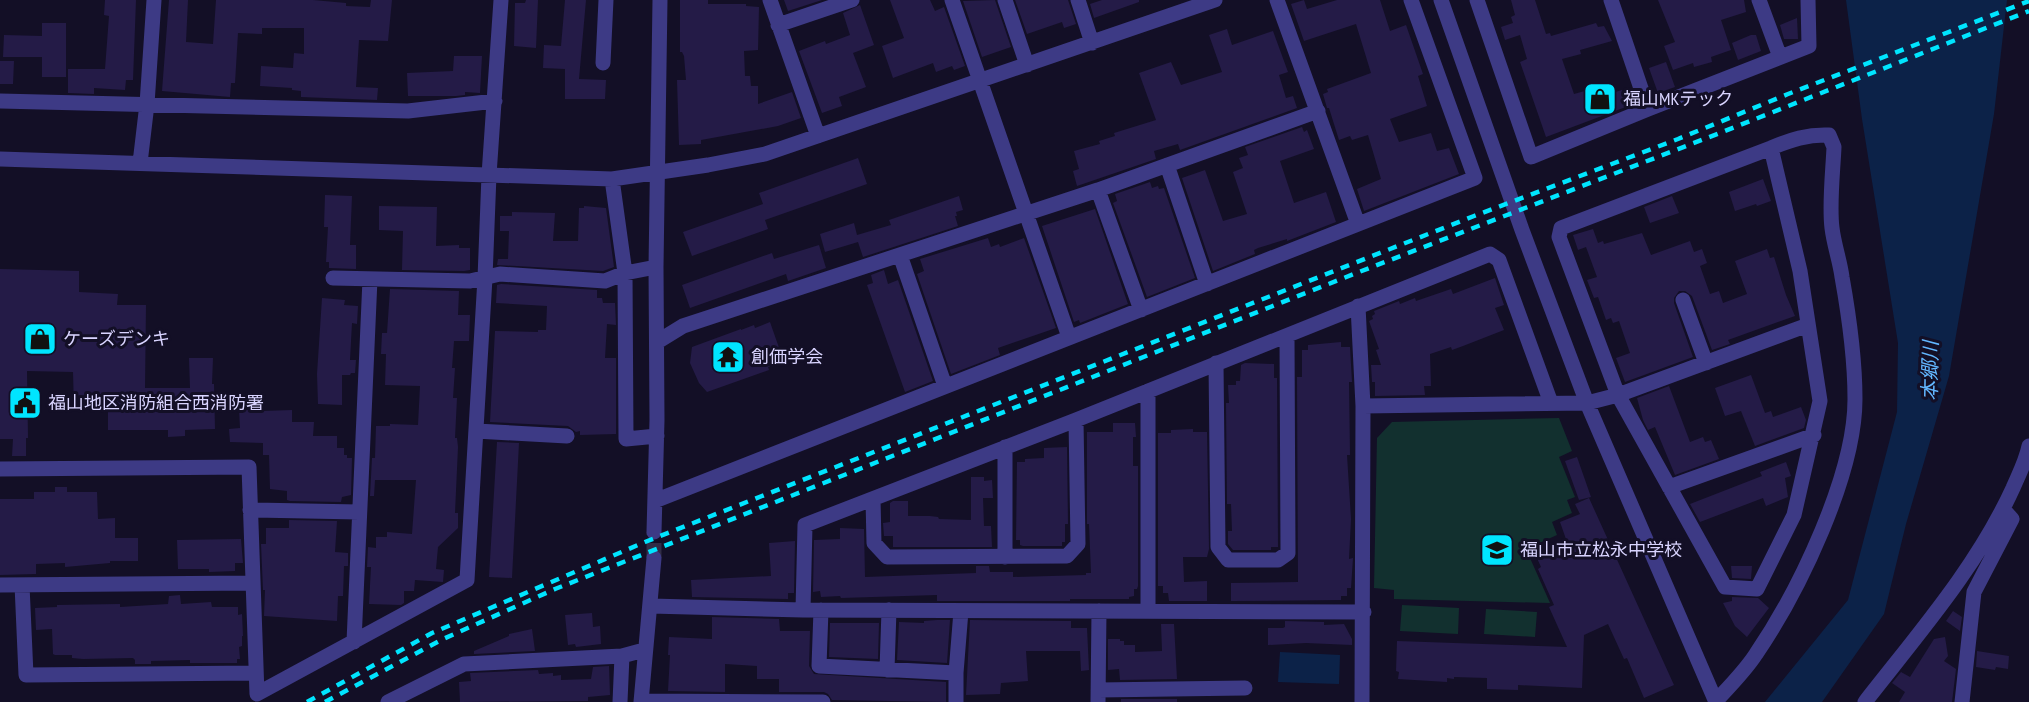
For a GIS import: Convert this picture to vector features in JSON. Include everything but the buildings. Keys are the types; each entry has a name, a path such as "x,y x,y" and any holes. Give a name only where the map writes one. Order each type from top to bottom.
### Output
{"street":[{"path":"140,163 147,104 154,0"},
{"path":"0,469 249,467 257,694 467,580 501,0"},
{"path":"603,63 606,0"},
{"path":"654,532 657,500 656,267 660,0"},
{"path":"770,0 818,136"},
{"path":"778,25 852,0"},
{"path":"952,0 1069,337"},
{"path":"1005,0 1027,65"},
{"path":"1078,0 1092,43"},
{"path":"0,159 612,179 765,154 1215,0"},
{"path":"1277,0 1358,224"},
{"path":"657,500 1475,178 1411,0"},
{"path":"1441,0 1522,230 1587,403 1716,702 1755,656 1796,587 1832,501 1854,425 1855,396 1850,333 1842,276 1831,227 1834,147 1829,135 1813,134 1771,147 1560,228 1559,237 1618,395 1725,587 1757,588 1794,515 1820,401 1800,271 1771,147"},
{"path":"1477,0 1532,157 1809,46 1808,0"},
{"path":"1611,0 1648,109"},
{"path":"1759,0 1780,57"},
{"path":"0,101 408,111 495,101"},
{"path":"657,342 683,326 1098,190 1318,111"},
{"path":"1167,165 1207,284"},
{"path":"612,179 625,273 626,439 657,436"},
{"path":"1098,190 1141,310"},
{"path":"803,610 806,525 1076,420 1490,254 1499,260 1551,402"},
{"path":"900,255 945,386"},
{"path":"333,278 470,281 500,274 605,281 625,273 656,267"},
{"path":"354,642 370,279"},
{"path":"1683,300 1706,363"},
{"path":"1358,306 1363,406 1362,702"},
{"path":"1363,406 1587,403 1618,395 1808,325"},
{"path":"1216,363 1218,547 1228,560 1278,560 1288,553 1287,336"},
{"path":"1148,391 1148,611"},
{"path":"873,499 874,543 886,557 1066,556 1078,543 1076,420"},
{"path":"476,431 567,436"},
{"path":"1669,487 1814,435"},
{"path":"1865,702 1964,573 2003,509 2027,456 2029,446"},
{"path":"1005,447 1005,557"},
{"path":"1962,702 1974,592 2012,519 2003,509"},
{"path":"250,510 359,512"},
{"path":"654,558 641,701 823,702"},
{"path":"0,585 253,583"},
{"path":"22,585 26,675 256,673"},
{"path":"651,606 803,610 1364,612"},
{"path":"821,610 819,666 956,674"},
{"path":"887,670 889,610"},
{"path":"956,702 961,611"},
{"path":"1099,611 1098,696 1245,688"},
{"path":"388,702 464,664 622,656 644,650"},
{"path":"620,702 622,656"}],"green space":[{"path":"1559,418 1572,451 1559,457 1575,497 1567,500 1572,513 1552,522 1557,535 1526,549 1550,603 1394,599 1394,590 1374,588 1377,438 1392,422"},
{"path":"1402,605 1459,608 1458,634 1400,631"},
{"path":"1486,609 1537,612 1535,637 1484,634"}],"water":[{"name":"本郷川","path":"1846,0 2007,0 1994,114 1949,376 1906,524 1884,614 1822,702 1765,702 1848,600 1897,412 1898,343 1862,119"},
{"path":"1280,652 1340,655 1339,684 1278,682"}],"tunnel":[{"path":"654,532 654,558"}],"railway":[{"path":"307,702 432,633 645,542 1474,216 1678,139 2029,1"},
{"path":"325,702 441,640 555,589 2029,11"}],"place":[{"name":"福山MKテック","path":"1600,99"},
{"name":"ケーズデンキ","path":"40,339"},
{"name":"創価学会","path":"728,357"},
{"name":"福山地区消防組合西消防署","path":"25,403"},
{"name":"福山市立松永中学校","path":"1497,550"}]}
